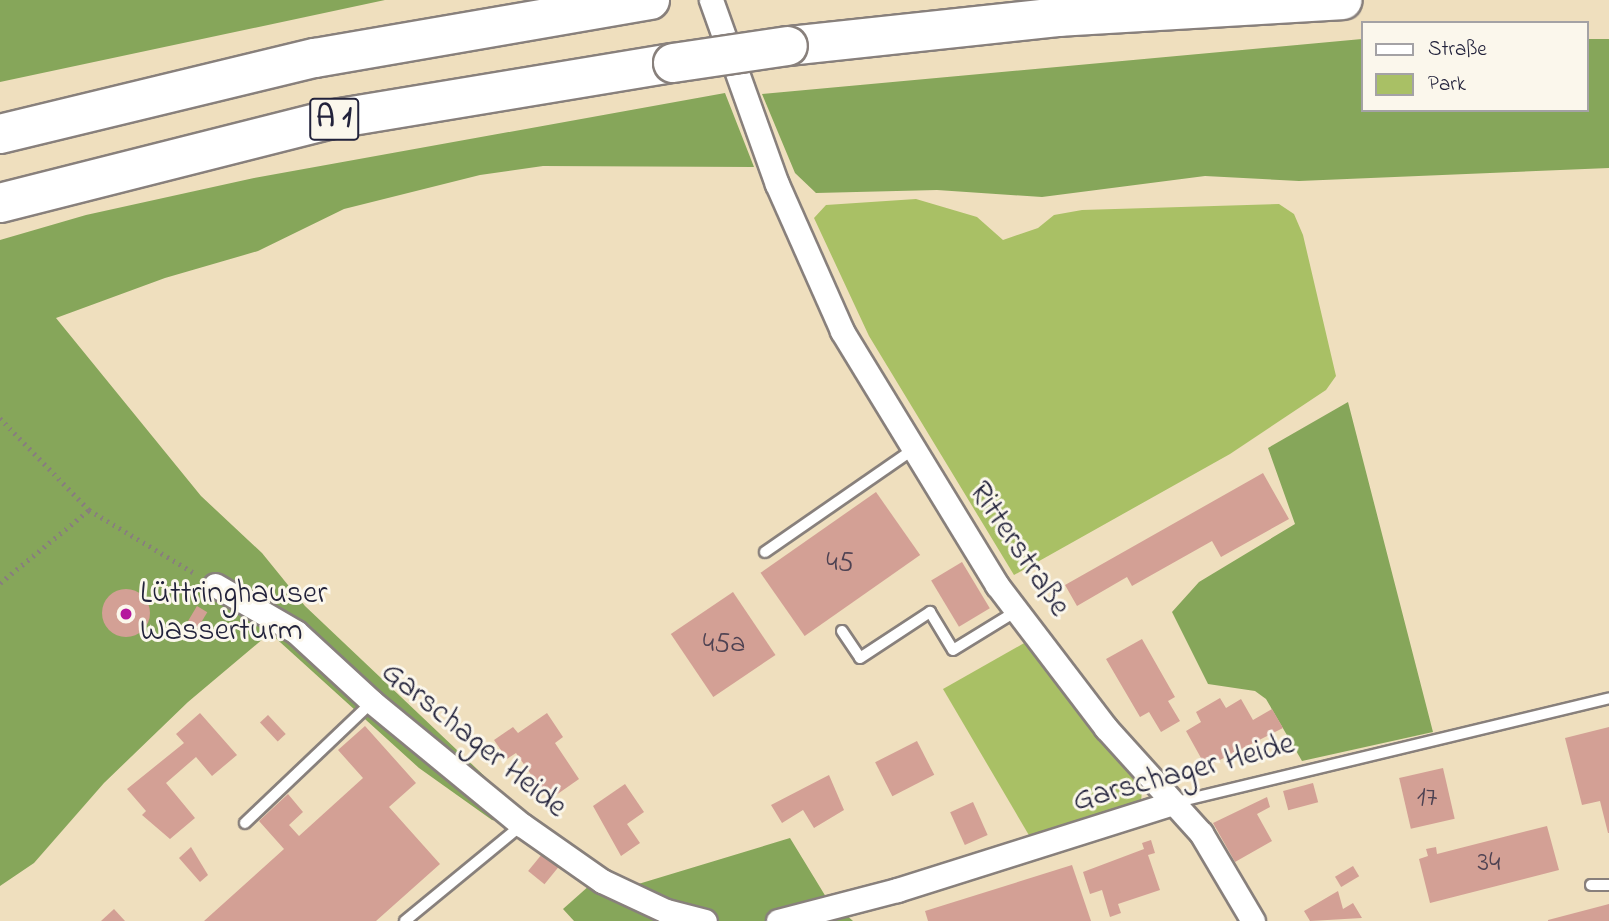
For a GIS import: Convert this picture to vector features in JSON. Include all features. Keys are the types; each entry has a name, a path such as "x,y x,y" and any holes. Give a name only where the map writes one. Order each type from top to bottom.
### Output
{"highway":[{"name":"A 1","path":"0,134 315,58 650,0"},
{"name":"A 1","path":"0,203 328,120 673,63 788,46 1059,18 1342,0"}],"street":[{"name":"Ritterstraße","path":"711,0 777,184 842,331 997,585 1106,728 1170,804 1201,833 1253,921"},
{"name":"Garschager Heide","path":"215,585 296,632 372,702 522,825 634,898 705,921"},
{"name":"Garschager Heide","path":"778,921 911,886 1170,804"}],"lane":[{"path":"765,552 914,449"},
{"path":"842,631 860,658 930,612 953,650 1018,610"},
{"name":"Garschager Heide","path":"1170,804 1609,698"},
{"path":"245,823 372,702"},
{"path":"405,921 522,825"},
{"path":"1591,885 1609,885"}],"path":[{"path":"0,418 89,510 215,585"},
{"path":"0,583 89,510"}],"green space":[{"path":"0,0 385,0 0,82"},
{"path":"1360,39 1360,112 1588,112 1588,39 1609,39 1609,168 1299,181 1205,176 1042,197 937,190 816,193 795,173 762,94"},
{"path":"725,93 754,167 543,166 480,175 344,209 258,251 165,278 56,318 201,496 262,553 305,606 496,787 513,824 492,820 419,768 270,633 188,702 104,783 34,863 0,886 0,240 86,215 254,178"},
{"path":"916,199 977,217 1003,240 1038,228 1054,215 1082,210 1279,204 1294,214 1303,235 1336,376 1326,390 1230,454 1014,575 869,336 814,218 826,205"},
{"path":"1348,402 1433,732 1302,761 1266,699 1255,691 1208,684 1172,612 1199,582 1295,524 1268,448"},
{"path":"1026,642 1142,790 1141,802 1030,837 943,689"},
{"path":"790,838 826,897 853,921 574,921 563,909 590,885 635,885"}],"building":[{"path":"1263,473 1289,519 1221,557 1212,541 1132,586 1127,577 1077,606 1065,585"},
{"path":"876,492 920,555 805,636 760,573"},
{"path":"962,562 990,608 959,627 931,581"},
{"name":"Lüttringhauser Wasserturm","path":"126,589 135,590 143,596 149,604 149,622 143,630 135,636 126,637 117,636 109,630 103,622 102,613 103,604 109,596 117,590"},
{"path":"733,592 775,655 713,697 671,634"},
{"path":"197,606 207,612 197,629 187,623"},
{"path":"1142,639 1175,697 1168,701 1180,721 1161,732 1149,712 1140,717 1106,659"},
{"path":"1220,698 1226,708 1241,699 1253,720 1272,709 1283,728 1206,767 1186,731 1201,722 1196,712"},
{"path":"200,713 237,755 212,776 196,757 166,783 195,818 170,839 142,815 146,811 127,789 184,743 176,734"},
{"path":"547,713 563,737 555,743 579,779 549,800 516,753 507,759 494,740 513,727 518,733"},
{"path":"268,715 286,734 278,742 260,723"},
{"path":"365,726 416,783 389,807 440,864 376,921 204,921 284,849 259,821 288,794 303,812 289,825 299,836 363,778 338,750"},
{"path":"1609,727 1608,833 1600,801 1582,805 1565,738"},
{"path":"917,741 934,775 892,796 875,762"},
{"path":"1443,768 1455,819 1411,829 1399,778"},
{"path":"829,775 844,810 814,828 803,810 782,823 771,805"},
{"path":"1313,783 1318,802 1288,810 1283,791"},
{"path":"625,784 644,812 627,824 640,843 621,856 593,806"},
{"path":"1267,797 1270,807 1257,814 1272,841 1235,862 1213,823"},
{"path":"973,802 988,835 965,845 950,812"},
{"path":"1547,826 1559,870 1430,903 1419,859 1428,856 1426,849 1436,847 1437,854"},
{"path":"1151,840 1155,853 1148,855 1160,890 1118,904 1121,913 1110,917 1102,890 1090,894 1083,872 1144,849 1142,843"},
{"path":"191,847 208,875 200,882 179,858"},
{"path":"542,854 558,867 544,884 528,871"},
{"path":"1072,865 1091,921 928,921 925,911"},
{"path":"1353,866 1359,876 1341,887 1335,877"},
{"path":"1338,891 1343,909 1353,903 1362,918 1310,921 1304,911"},
{"path":"1609,904 1609,921 1548,921 1548,920"},
{"path":"114,909 125,921 101,921"}],"place":[{"name":"Lüttringhauser Wasserturm","path":"126,614"}]}
